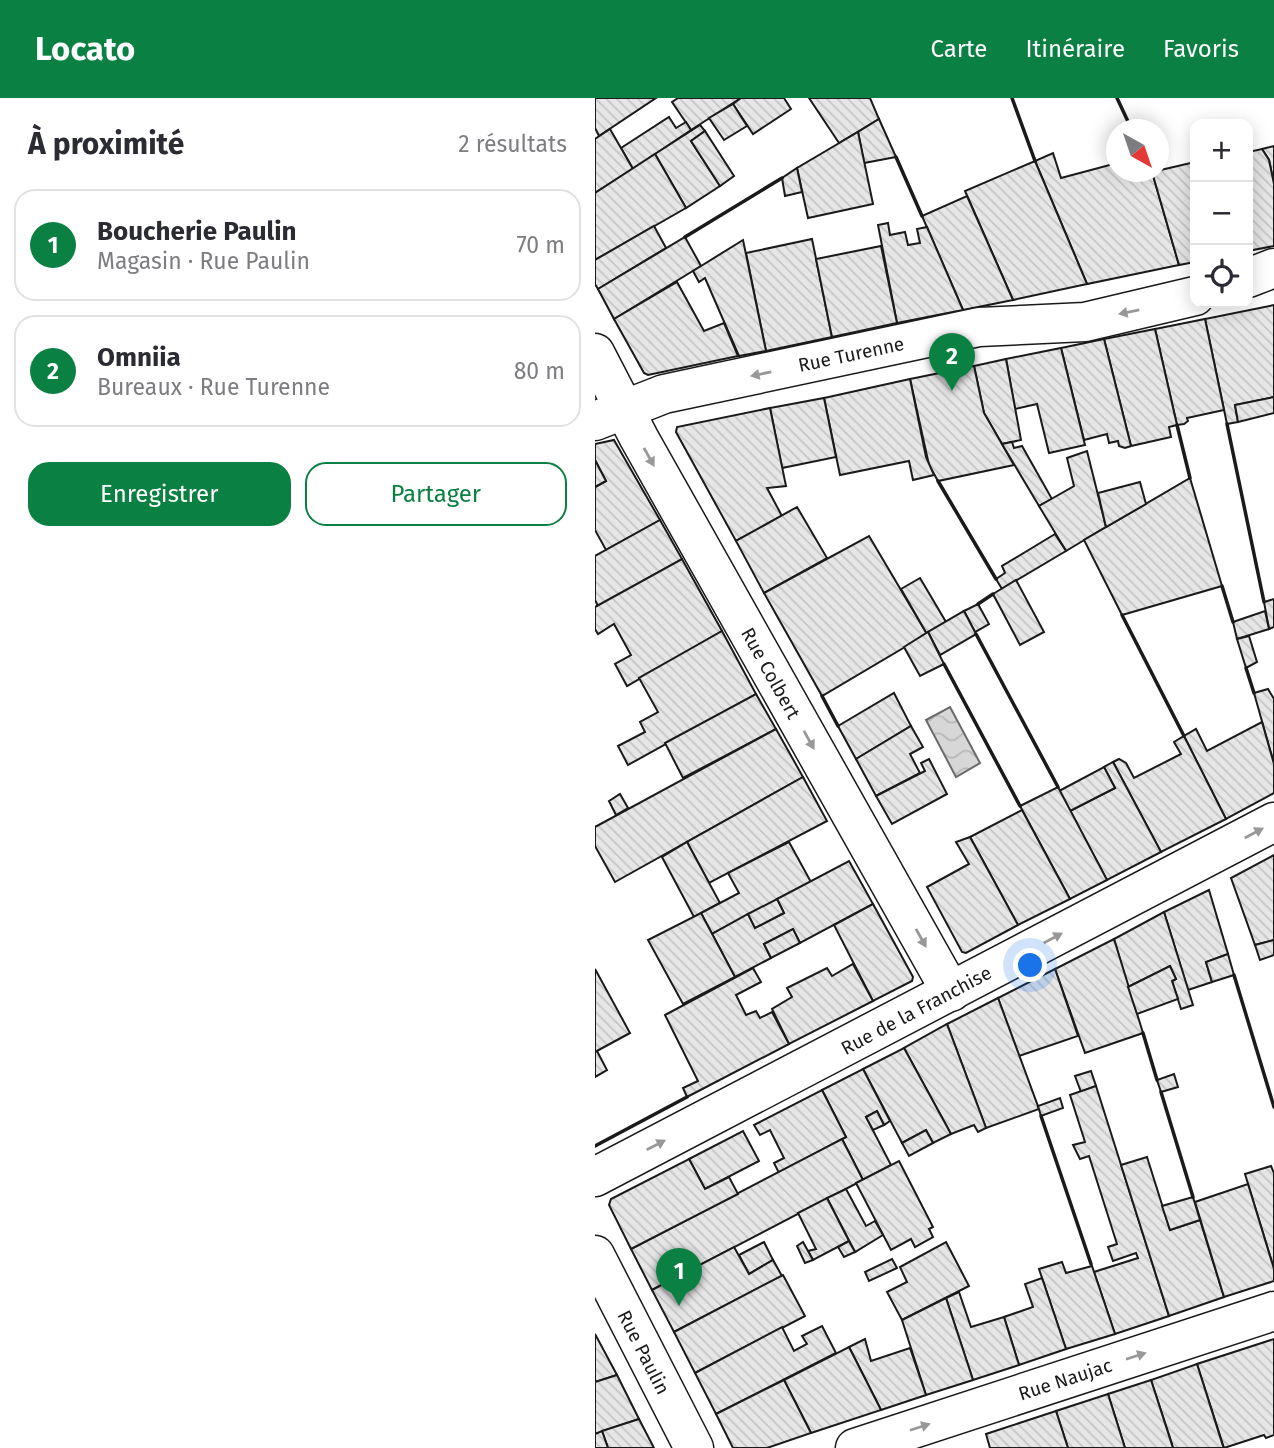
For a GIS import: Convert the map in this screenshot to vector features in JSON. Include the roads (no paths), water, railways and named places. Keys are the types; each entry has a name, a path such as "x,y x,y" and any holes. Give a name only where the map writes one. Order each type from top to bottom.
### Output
{"street":[{"path":"1253,276 1274,268"},
{"name":"Rue Turenne","path":"610,416 664,394 979,327 1085,322 1190,297"},
{"name":"Rue Colbert","path":"595,353 610,416 639,438 951,992"},
{"name":"Rue de la Franchise","path":"595,1177 1274,822"},
{"name":"Rue Paulin","path":"595,1255 694,1448"},
{"name":"Rue Naujac","path":"855,1448 1274,1311"}],"water":[{"path":"950,707 980,763 956,777 926,720"}],"place":[{"name":"Omniia","path":"952,391"},
{"name":"Boucherie Paulin","path":"679,1306"}]}
